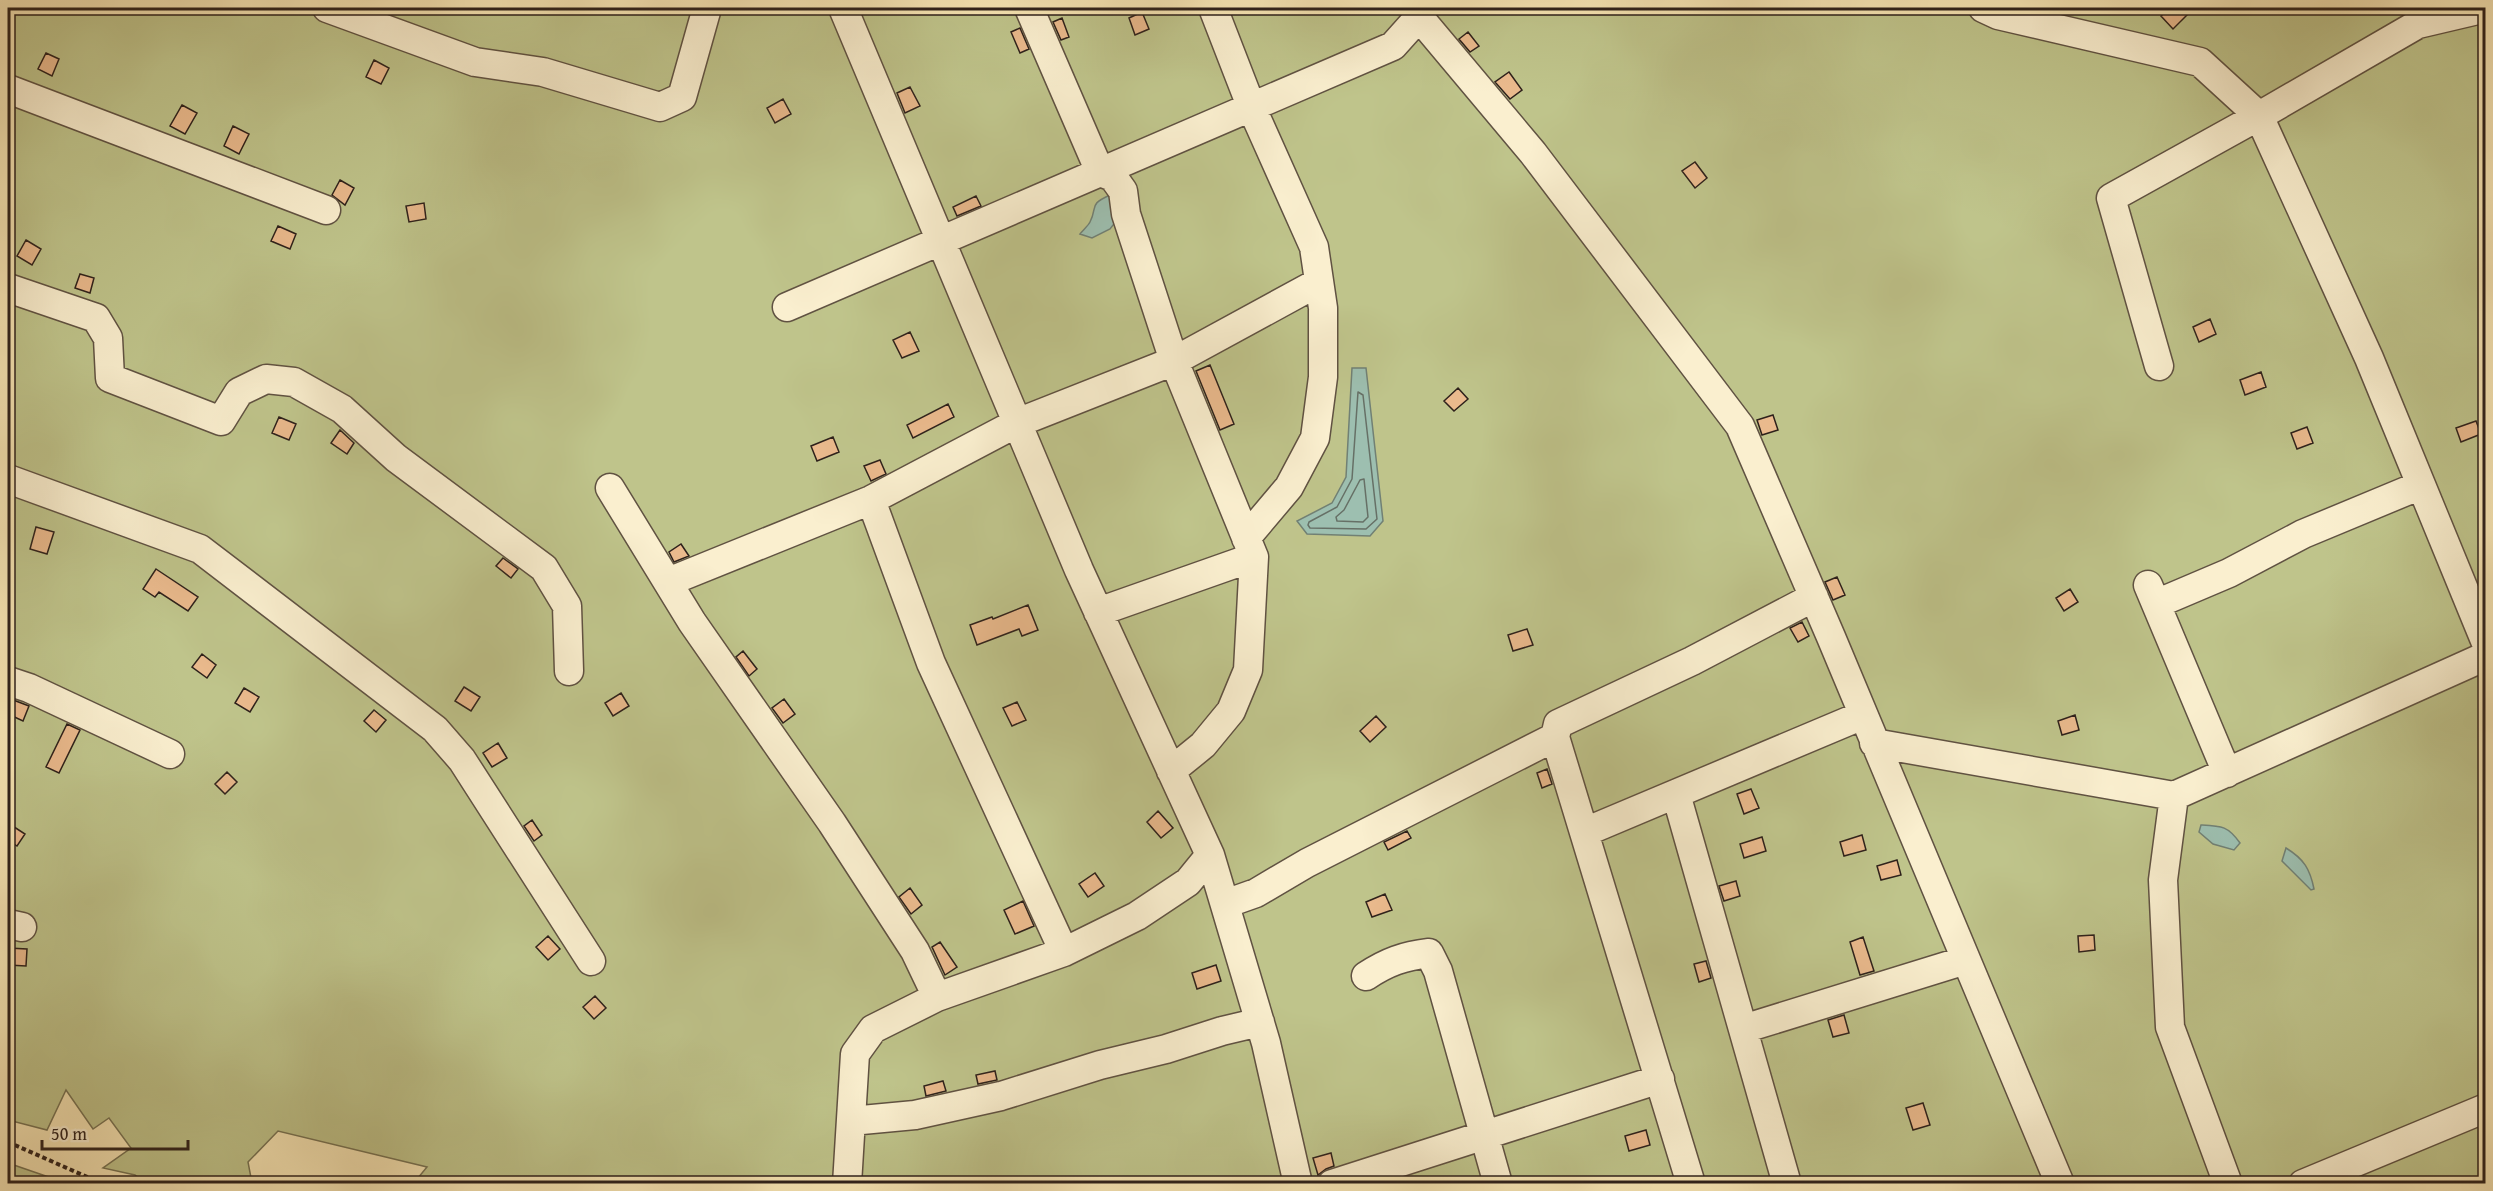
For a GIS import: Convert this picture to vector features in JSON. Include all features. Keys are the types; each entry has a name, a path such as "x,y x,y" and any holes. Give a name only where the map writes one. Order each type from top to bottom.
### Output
{"street":[{"path":"327,8 475,62 543,72 660,106 682,97 707,8"},
{"path":"843,8 1098,612 1210,855 1260,1022 1298,1184"},
{"path":"1029,8 1100,172 1113,177 1122,191 1126,214 1174,361 1250,547 1248,670 1231,711 1203,745 1171,771"},
{"path":"1098,612 1250,547 1289,487 1315,438 1323,377 1323,308 1314,247 1251,106 1213,8"},
{"path":"1983,8 1998,15 2200,62 2259,116 2369,358 2486,643"},
{"path":"2159,366 2111,198 2418,24 2486,8"},
{"path":"787,308 1393,46 1420,12 1533,153 1740,426 2060,1184"},
{"path":"8,89 326,210"},
{"path":"668,582 871,500 1017,423 1174,361 1319,282"},
{"path":"8,288 96,318 108,338 110,378 221,421 239,392 266,379 294,382 342,409 396,458 544,568 567,606 569,671"},
{"path":"8,479 200,549 435,729 462,760 591,961"},
{"path":"2227,773 2152,595 2229,573 2303,534 2421,485"},
{"path":"610,488 692,622 844,843 915,951 937,997"},
{"path":"871,500 931,663 1064,952"},
{"path":"1691,1184 1586,832 1555,737 1558,724 1692,661 1814,597"},
{"path":"1874,743 2174,796 2486,656"},
{"path":"8,681 28,688 170,754"},
{"path":"1586,832 1863,716"},
{"path":"1225,904 1256,892 1338,847 1555,737"},
{"path":"1676,794 1787,1184"},
{"path":"2174,796 2163,880 2170,1027 2228,1184"},
{"path":"847,1184 855,1054 873,1029 937,997 1064,952 1137,916 1188,882 1210,855"},
{"path":"1366,976 1388,961 1406,955 1429,953 1438,971 1498,1184"},
{"path":"1743,1029 1966,960"},
{"path":"851,1121 915,1115 1001,1096 1100,1065 1260,1022"},
{"path":"1332,1184 1660,1079"},
{"path":"2303,1184 2486,1108"}],"path":[{"path":"8,1142 103,1184"}],"green space":[{"path":"8,8 2485,8 2485,1183 413,1184 427,1167 278,1131 248,1162 252,1183 146,1184 135,1175 103,1168 131,1148 109,1118 93,1129 66,1090 47,1130 8,1120"},
{"path":"8,1163 66,1183 8,1183"}],"water":[{"path":"1110,195 1121,215 1110,229 1092,238 1080,234 1090,222 1096,204"},
{"path":"1352,368 1366,368 1383,521 1370,536 1307,534 1297,521 1332,503 1346,477"},
{"path":"2201,825 2224,828 2232,833 2240,843 2234,850 2213,844 2199,832"},
{"path":"2286,848 2305,865 2314,889 2311,890 2282,861"}],"building":[{"path":"2170,8 2194,8 2173,29 2161,16"},
{"path":"1142,12 1149,29 1135,35 1129,18"},
{"path":"1062,18 1069,37 1061,40 1053,22"},
{"path":"1020,28 1029,49 1020,53 1011,32"},
{"path":"1468,32 1479,46 1470,52 1459,39"},
{"path":"46,53 59,59 52,76 38,69"},
{"path":"374,60 389,68 381,84 366,77"},
{"path":"1509,72 1522,90 1510,99 1495,82"},
{"path":"910,87 920,106 905,113 897,93"},
{"path":"783,99 791,114 775,123 767,108"},
{"path":"182,105 197,113 185,134 170,126"},
{"path":"233,126 249,134 239,154 224,146"},
{"path":"1695,162 1707,178 1695,188 1682,171"},
{"path":"340,180 354,188 345,205 332,195"},
{"path":"976,196 981,206 957,216 953,207"},
{"path":"424,203 426,219 409,222 406,206"},
{"path":"278,226 296,234 290,249 271,241"},
{"path":"26,240 41,249 32,265 17,256"},
{"path":"80,274 94,278 90,293 75,288"},
{"path":"2210,319 2216,334 2199,342 2193,327"},
{"path":"910,332 919,351 902,358 893,340"},
{"path":"1210,365 1234,424 1220,430 1196,371"},
{"path":"2261,372 2266,387 2245,395 2240,380"},
{"path":"1458,388 1468,399 1454,411 1444,401"},
{"path":"948,404 954,417 913,438 907,425"},
{"path":"1773,415 1778,430 1762,435 1757,420"},
{"path":"279,417 296,424 289,440 272,433"},
{"path":"2476,421 2481,434 2461,442 2456,428"},
{"path":"2307,427 2313,443 2297,449 2291,433"},
{"path":"340,430 354,443 347,454 331,443"},
{"path":"833,437 839,452 817,461 811,446"},
{"path":"880,460 886,474 871,481 864,466"},
{"path":"36,527 54,532 47,554 30,549"},
{"path":"681,544 689,556 674,562 669,552"},
{"path":"503,558 518,569 511,578 496,566"},
{"path":"156,569 198,597 188,611 159,592 155,597 143,589"},
{"path":"1837,577 1845,595 1833,600 1825,582"},
{"path":"2070,589 2078,602 2064,611 2056,598"},
{"path":"1028,605 1038,630 1022,636 1019,629 977,645 970,625 992,617 993,619"},
{"path":"1802,622 1809,636 1798,642 1790,628"},
{"path":"1527,629 1533,645 1513,651 1508,635"},
{"path":"743,651 757,669 749,676 736,657"},
{"path":"202,654 216,665 207,678 192,667"},
{"path":"464,687 480,697 471,711 455,701"},
{"path":"244,688 259,697 250,712 235,703"},
{"path":"621,693 629,706 613,716 605,703"},
{"path":"8,698 29,706 23,721 8,714"},
{"path":"784,699 795,714 783,723 772,708"},
{"path":"1017,702 1026,720 1012,726 1003,708"},
{"path":"374,710 386,720 376,732 364,721"},
{"path":"2075,715 2079,730 2062,735 2058,721"},
{"path":"1376,716 1386,727 1370,742 1360,731"},
{"path":"67,724 80,730 59,773 46,767"},
{"path":"498,743 507,758 492,767 483,753"},
{"path":"1547,769 1552,784 1542,788 1537,773"},
{"path":"227,772 237,782 225,794 215,784"},
{"path":"1751,789 1759,808 1744,814 1737,794"},
{"path":"1158,811 1173,828 1161,838 1147,822"},
{"path":"532,820 542,835 534,841 524,826"},
{"path":"8,823 25,834 17,846 8,840"},
{"path":"1407,831 1411,838 1388,850 1384,842"},
{"path":"1862,835 1866,850 1844,856 1840,842"},
{"path":"1762,837 1766,851 1744,858 1740,844"},
{"path":"1897,860 1901,875 1881,880 1877,866"},
{"path":"1095,873 1104,886 1088,897 1079,884"},
{"path":"1736,881 1740,896 1724,901 1719,886"},
{"path":"910,888 922,905 911,914 899,897"},
{"path":"1385,894 1392,910 1372,917 1366,902"},
{"path":"1023,901 1034,926 1015,934 1004,910"},
{"path":"2094,935 2095,950 2079,952 2078,936"},
{"path":"548,936 560,949 548,960 536,947"},
{"path":"1863,937 1874,971 1860,975 1850,942"},
{"path":"940,942 957,967 945,975 932,947"},
{"path":"8,948 27,949 26,966 8,965"},
{"path":"1706,961 1711,978 1699,982 1694,964"},
{"path":"1216,965 1221,981 1197,989 1192,973"},
{"path":"595,996 606,1008 594,1019 583,1007"},
{"path":"1844,1015 1849,1033 1833,1037 1828,1020"},
{"path":"995,1071 997,1080 978,1084 976,1075"},
{"path":"943,1081 946,1091 926,1096 924,1086"},
{"path":"1923,1103 1930,1125 1913,1130 1906,1108"},
{"path":"1646,1130 1650,1145 1629,1151 1625,1136"},
{"path":"1331,1153 1334,1166 1318,1175 1313,1158"}]}
